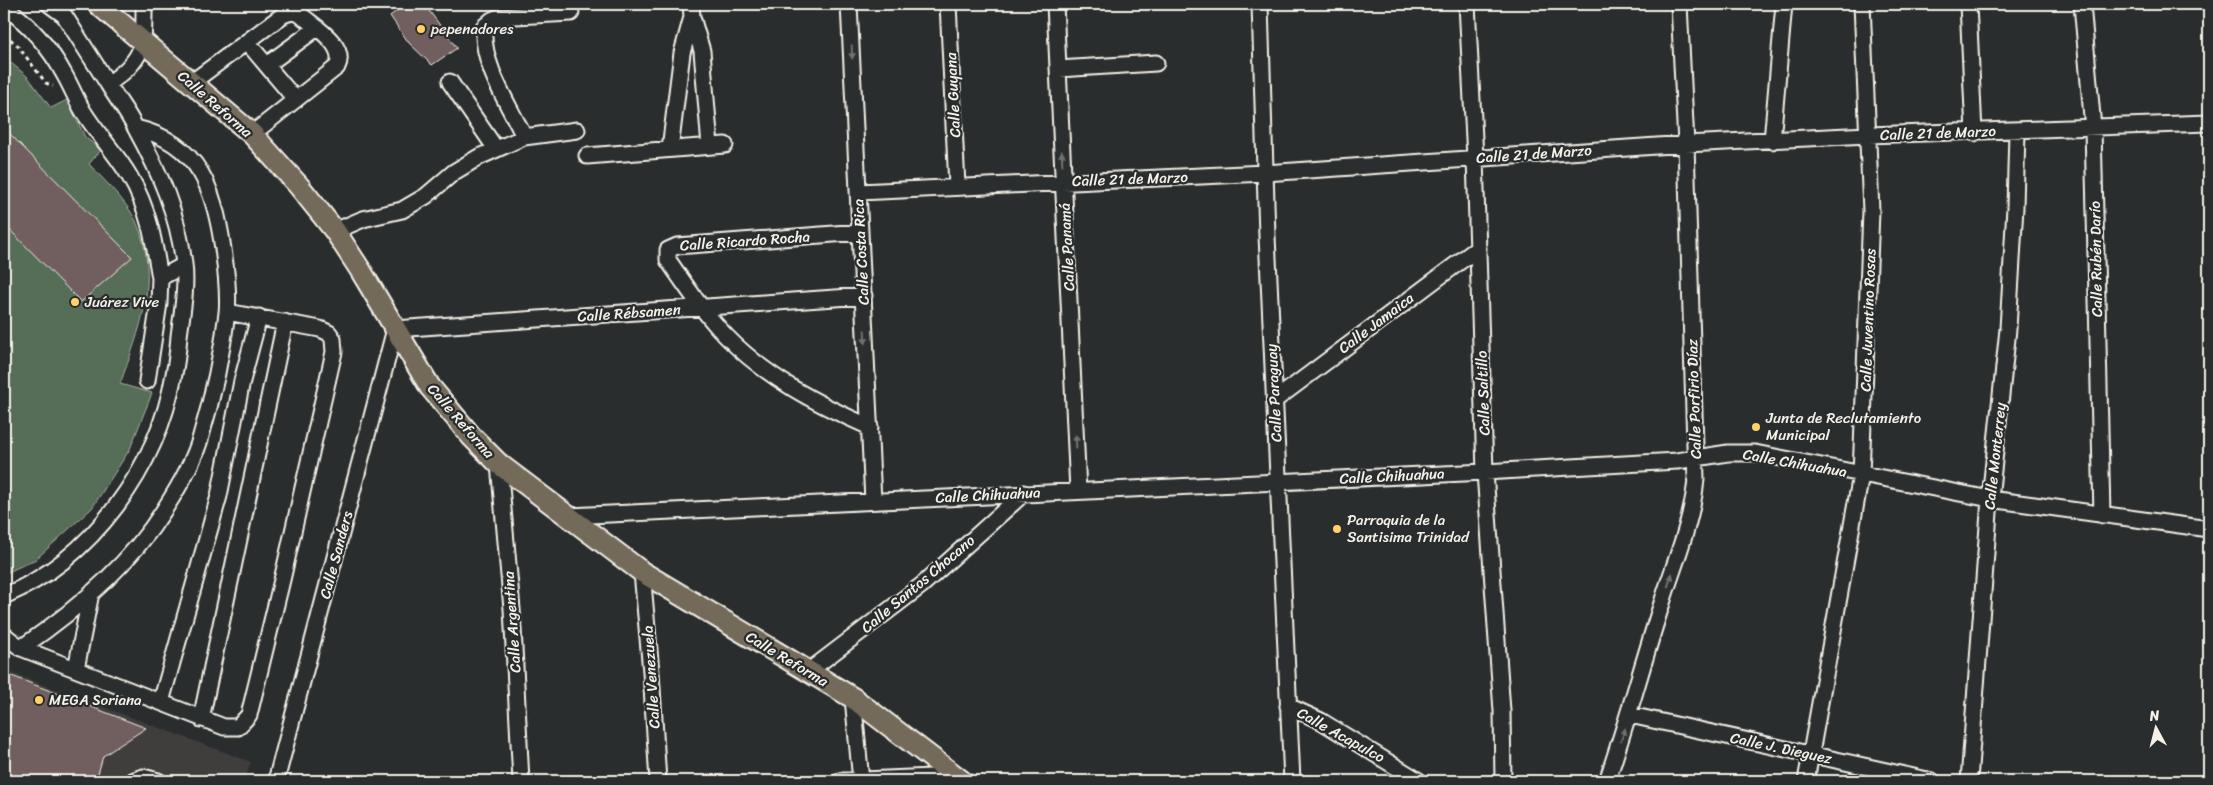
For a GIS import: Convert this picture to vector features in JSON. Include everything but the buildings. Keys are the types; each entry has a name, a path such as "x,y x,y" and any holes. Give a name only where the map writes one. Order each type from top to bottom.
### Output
{"main road":[{"name":"Calle Reforma","path":"98,4 252,134 299,186 335,231 430,388 472,437 499,464 642,572 853,698 959,778"}],"street":[{"path":"4,596 32,584 77,551 95,533 139,473 153,443 174,375 181,324 184,266 167,191 136,128 64,16 49,4"},
{"path":"108,84 127,71 138,58 143,43 144,4"},
{"name":"Calle Costa Rica","path":"849,4 873,501"},
{"name":"Calle Guyana","path":"948,4 957,186"},
{"name":"Calle Panamá","path":"1055,4 1078,491"},
{"name":"Calle Paraguay","path":"1260,4 1265,173 1292,781"},
{"name":"Calle Saltillo","path":"1467,4 1475,158 1485,472 1502,711 1503,781"},
{"name":"Calle Porfirio Díaz","path":"1607,781 1630,715 1662,603 1692,513 1696,478 1686,144 1679,4"},
{"path":"1772,141 1784,4"},
{"name":"Calle Juventino Rosas","path":"1806,781 1861,475 1871,211 1862,4"},
{"path":"1968,4 1974,133"},
{"name":"Calle Rubén Darío","path":"2082,4 2093,128 2102,515"},
{"path":"4,6 21,18 43,41 64,74 72,93 99,136 130,177 143,202 152,226 160,278 159,303 147,381"},
{"path":"692,10 702,51 710,146"},
{"path":"670,149 682,53 692,10"},
{"path":"191,83 289,12 294,11 301,14 336,46 341,55 341,60 337,66 252,134"},
{"path":"524,137 495,76 485,43 484,27 499,17 571,13"},
{"path":"268,64 317,28"},
{"path":"247,42 268,64 295,99"},
{"path":"1058,70 1156,62"},
{"path":"450,82 496,149"},
{"name":"Calle 21 de Marzo","path":"858,192 1265,173 1686,144 1868,135 2209,124"},
{"path":"21,648 91,593 132,552 163,511 186,472 201,437 222,345 227,312 227,288 215,203 206,178 172,142 162,136 136,128"},
{"path":"335,231 362,219 402,210 426,196 454,172 496,149 524,137 577,130"},
{"name":"Calle Monterrey","path":"1969,781 1990,499 2008,329 2017,131"},
{"path":"587,156 725,145"},
{"name":"Calle Ricardo Rocha","path":"860,232 672,247 666,254 668,260 702,309 726,336 748,356 771,374 824,407 870,427"},
{"name":"Calle Jamaica","path":"1275,400 1478,248"},
{"path":"160,278 184,266"},
{"name":"Calle Rébsamen","path":"395,329 702,309 864,296"},
{"path":"4,636 21,648 201,718 232,728 242,724 249,715 334,352 333,339 328,333 320,329 227,312"},
{"path":"161,702 219,496 242,382 259,317"},
{"path":"201,718 285,322"},
{"name":"Calle Sanders","path":"276,781 395,329"},
{"name":"Calle Chihuahua","path":"569,516 1485,472 1695,459 1728,453 1755,454 1990,499 2209,529"},
{"name":"Calle Argentina","path":"499,464 512,609 521,781"},
{"name":"Calle Santos Chocano","path":"809,671 922,585 1024,493"},
{"name":"Calle Venezuela","path":"642,572 652,672 658,781"},
{"path":"76,669 91,593"},
{"path":"853,698 860,781"},
{"name":"Calle Acapulco","path":"1288,706 1321,721 1419,781"},
{"name":"Calle J. Dieguez","path":"1630,715 1932,781"},
{"path":"132,781 143,777 158,781"},
{"path":"840,781 959,778"}],"path":[{"path":"4,34 17,45 46,83 72,93"}],"shaded area":[{"name":"MEGA Soriana","path":"4,670 251,762 244,781 4,781"}],"green space":[{"name":"Juárez Vive","path":"4,57 28,77 51,108 67,100 85,137 101,150 89,164 121,199 136,221 147,263 147,284 140,324 120,384 152,393 130,449 92,508 36,559 4,574"}],"place":[{"name":"pepenadores","path":"421,29"},
{"name":"Juárez Vive","path":"75,302"},
{"name":"Junta de Reclutamiento Municipal","path":"1756,427"},
{"name":"Parroquia de la Santisima Trinidad","path":"1337,529"},
{"name":"MEGA Soriana","path":"39,700"}]}
